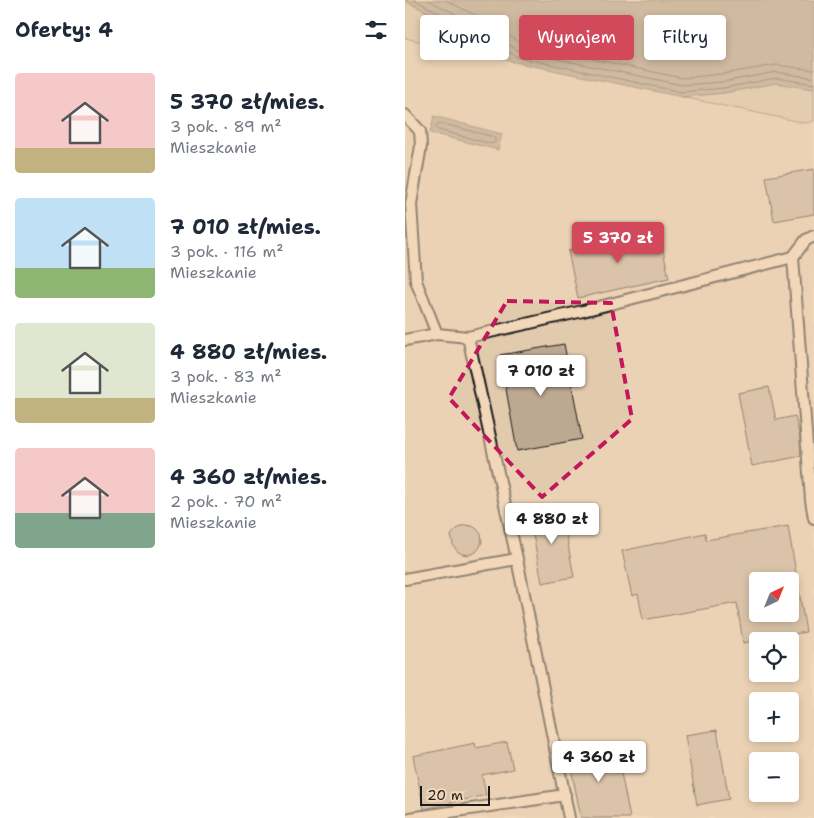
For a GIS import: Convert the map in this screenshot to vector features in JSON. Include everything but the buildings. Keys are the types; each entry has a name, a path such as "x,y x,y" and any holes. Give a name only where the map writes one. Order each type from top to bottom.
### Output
{"lane":[{"path":"405,115 420,131 421,146 411,204 416,281 437,334"},
{"path":"405,340 437,334 468,337 583,311 793,257 806,240 814,236"},
{"path":"793,257 814,518"},
{"path":"468,337 517,559 569,818"},
{"path":"405,579 517,559"},
{"path":"410,818 565,795"}],"highlighted area":[{"path":"507,301 611,303 632,419 542,497 449,398"}],"shaded area":[{"path":"405,1 433,15 420,15 420,41 405,38"},
{"path":"405,38 420,41 420,60 509,60 805,123 814,121 814,818 405,818"},
{"path":"776,83 814,89 814,121 805,123 682,97 724,93"}],"water":[{"path":"405,0 814,0 814,89 776,83 724,93 682,97 514,62 509,59 509,15 434,15"},
{"path":"434,116 502,134 498,150 430,133"}]}
